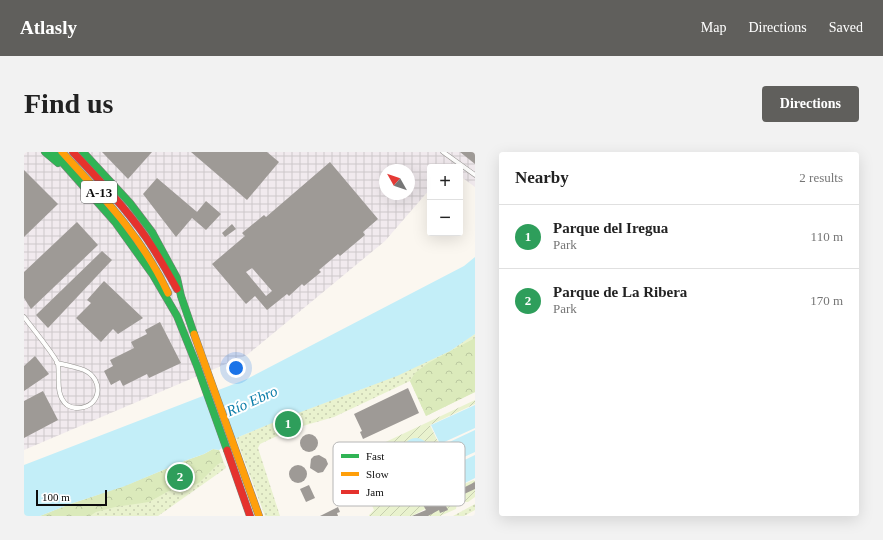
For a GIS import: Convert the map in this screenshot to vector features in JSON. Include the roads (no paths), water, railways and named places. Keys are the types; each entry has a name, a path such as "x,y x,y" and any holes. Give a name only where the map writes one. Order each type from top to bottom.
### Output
{"highway":[{"path":"45,152 81,184"},
{"path":"53,152 129,240 153,275 176,316"},
{"name":"A-13","path":"62,152 112,207 133,234 149,257 168,291 176,316 196,363 250,516"},
{"name":"A-13","path":"73,152 140,229 155,251 181,296 259,516"},
{"path":"83,152 130,203 152,232 177,278 181,296"},
{"path":"88,152 101,171"}],"street":[{"path":"443,152 475,175"},
{"path":"25,319 57,363 60,396 67,406 76,408 89,406 97,397 95,379 85,370 57,363"}],"water":[{"name":"Río Ebro","path":"475,257 475,334 450,351 397,376 236,438 219,450 213,449 125,486 70,504 40,516 24,516 24,465 247,379 464,266"},
{"path":"475,405 475,428 444,442 439,442 431,425"},
{"path":"475,430 475,452 465,457 465,442 450,442"},
{"path":"411,439 421,439 425,442 407,442"},
{"path":"475,455 475,478 465,483 465,460"}],"place":[{"name":"Parque del Iregua","path":"288,424"},
{"name":"Parque de La Ribera","path":"180,477"}]}
